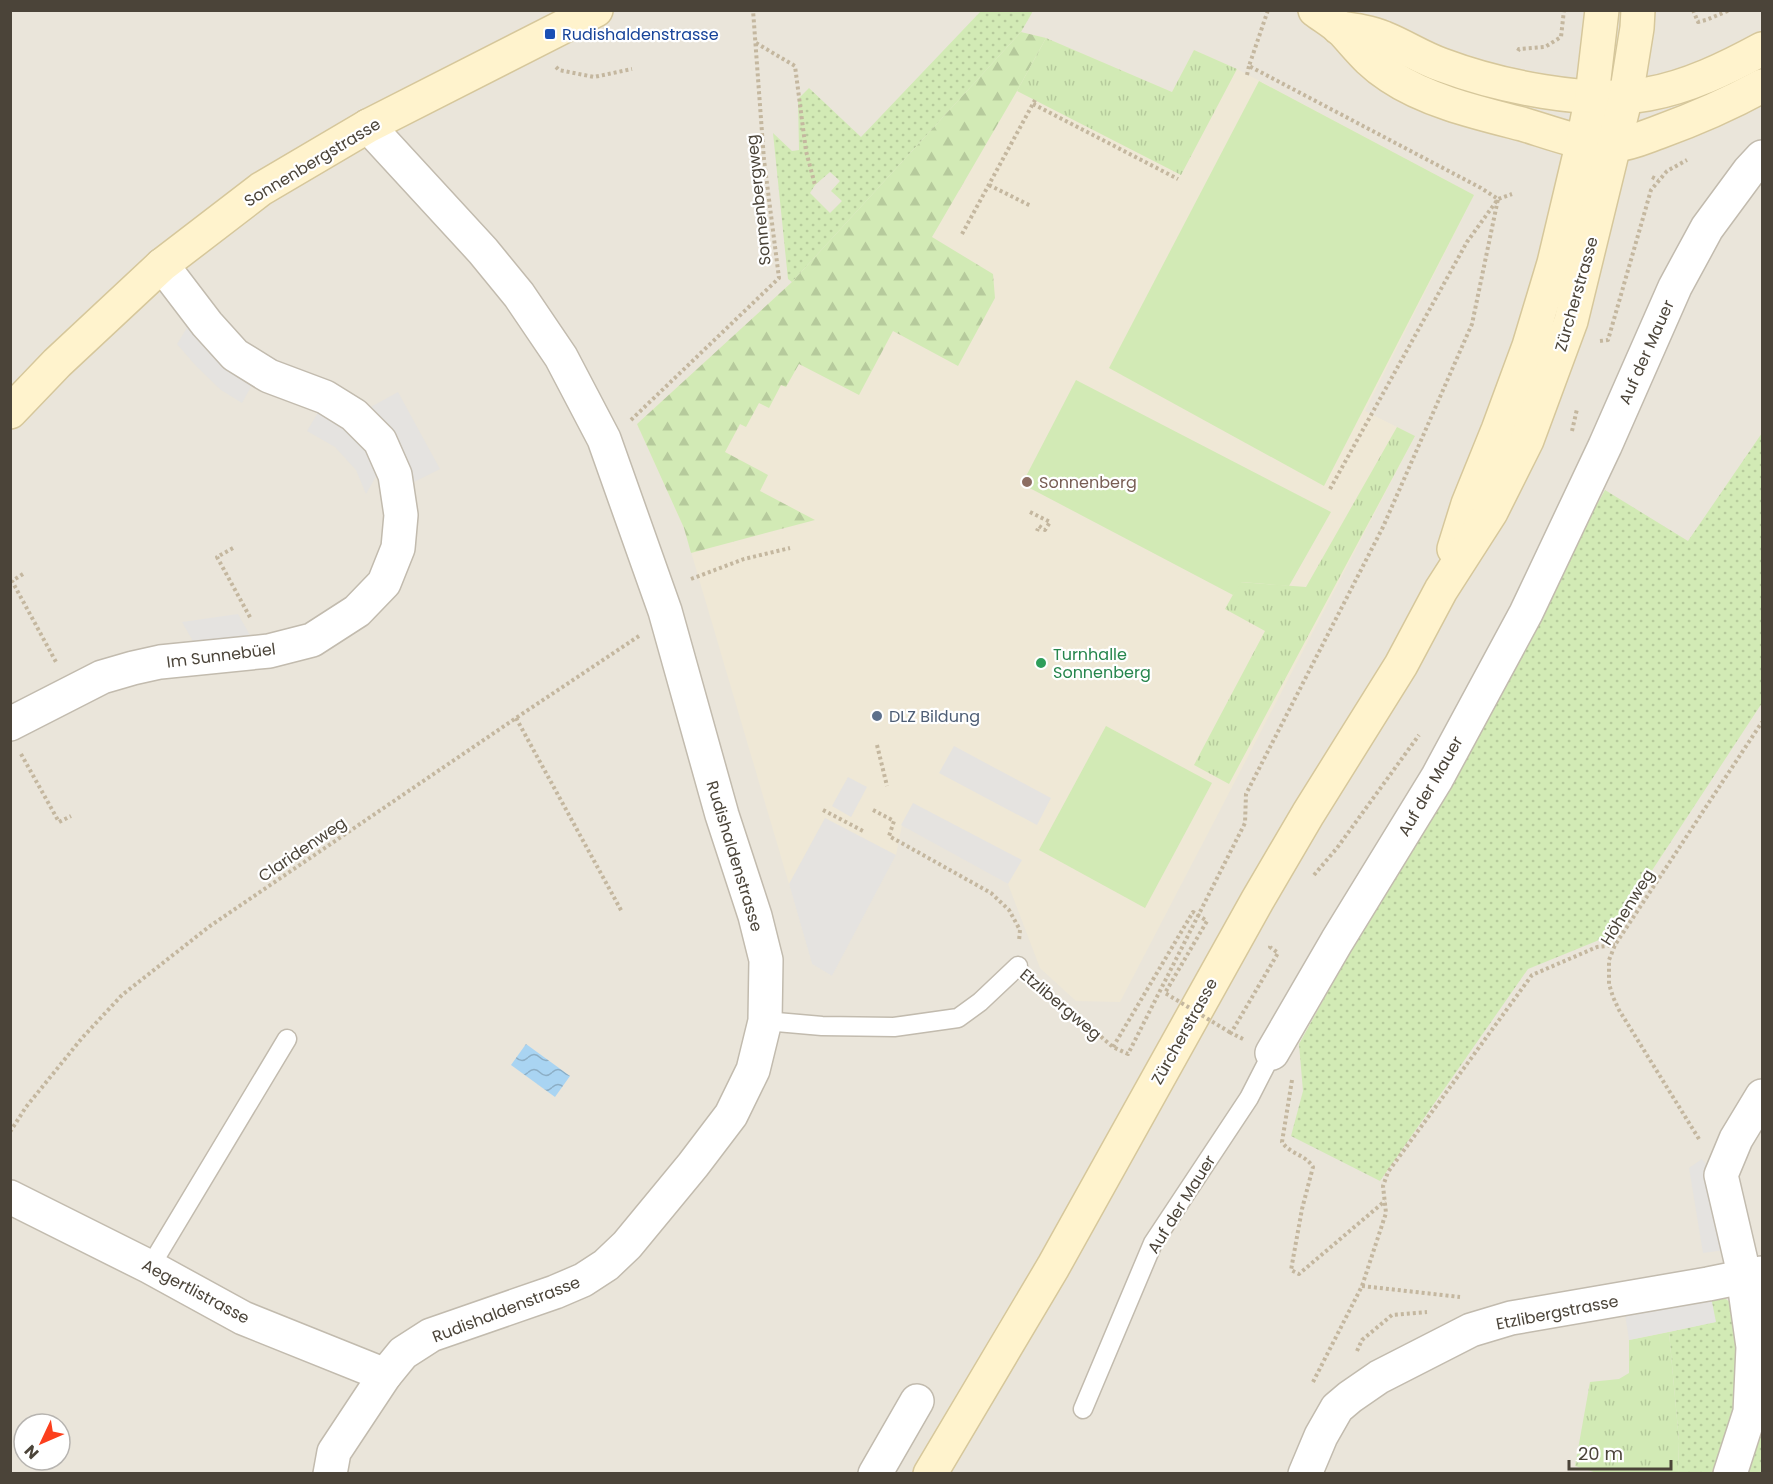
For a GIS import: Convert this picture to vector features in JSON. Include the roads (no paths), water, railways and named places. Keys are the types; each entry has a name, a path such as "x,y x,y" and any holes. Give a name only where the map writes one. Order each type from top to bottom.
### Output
{"main road":[{"name":"Sonnenbergstrasse","path":"10,412 57,363 162,265 261,189 368,126 596,10"},
{"name":"Zürcherstrasse","path":"930,1473 1053,1267 1257,901 1401,665 1441,590 1491,512 1527,440 1571,321 1599,143 1592,96 1602,10"},
{"name":"Zürcherstrasse","path":"1599,143 1626,96 1638,10"},
{"path":"1327,19 1383,38 1440,64 1482,78 1535,90 1592,96 1648,94 1677,87 1713,74 1762,49"},
{"path":"1327,19 1375,66 1392,78 1427,94 1473,112 1599,143 1640,139 1700,117 1762,86"}],"street":[{"name":"Rudishaldenstrasse","path":"330,1473 334,1452 385,1375 403,1353 431,1335 583,1280 606,1265 627,1245 731,1115 753,1070 765,1021 766,960 755,916 722,815 665,611 604,439 561,357 519,296 483,251 368,126"},
{"name":"Auf der Mauer","path":"1272,1053 1337,941 1437,778 1526,613 1605,446 1675,287 1702,238 1749,171 1762,157"},
{"name":"Im Sunnebüel","path":"13,735 72,692 102,677 160,662 269,651 312,640 357,611 384,583 398,548 402,515 395,475 380,441 354,415 325,397 268,376 235,355 207,324 162,265"},
{"path":"1730,1473 1750,1412 1753,1275 1741,1262 1721,1175 1736,1139 1762,1096"},
{"name":"Aegertlistrasse","path":"10,1197 150,1267 243,1318 385,1375"},
{"name":"Etzlibergstrasse","path":"1305,1473 1321,1436 1337,1408 1379,1377 1471,1330 1510,1318 1753,1275"},
{"path":"875,1473 917,1401"}],"lane":[{"name":"Etzlibergweg","path":"765,1021 822,1026 894,1028 958,1018 981,1002 1018,966"},
{"path":"150,1267 287,1039"},
{"name":"Auf der Mauer","path":"1083,1409 1153,1243 1249,1098 1272,1053"}],"water":[{"path":"526,1044 570,1076 555,1097 511,1065"}],"place":[{"name":"Rudishaldenstrasse","path":"550,34"},
{"name":"Sonnenberg","path":"1027,482"},
{"name":"Turnhalle Sonnenberg","path":"1041,663"},
{"name":"DLZ Bildung","path":"877,716"}]}
